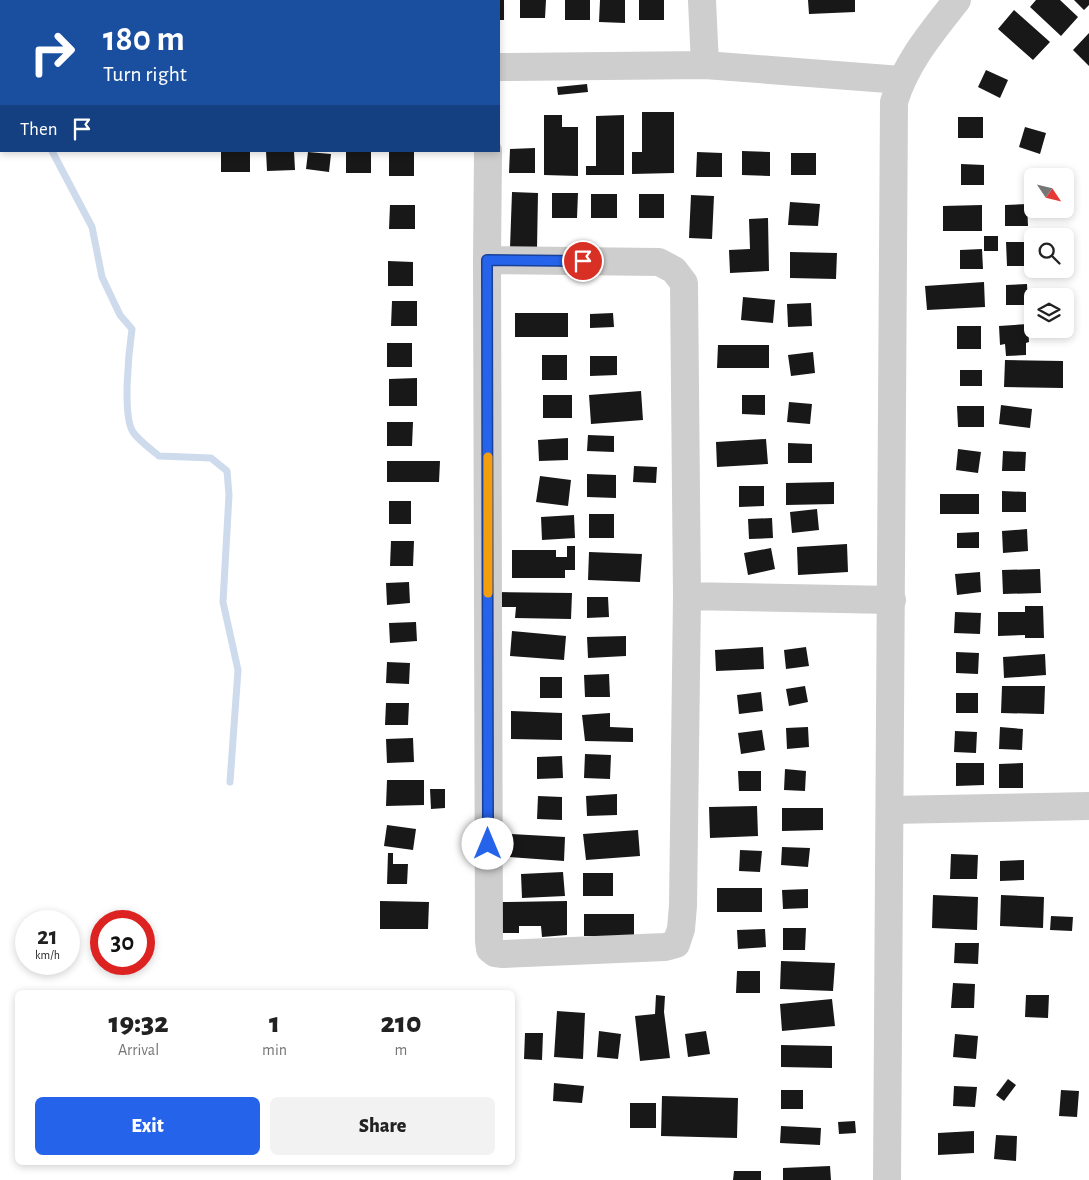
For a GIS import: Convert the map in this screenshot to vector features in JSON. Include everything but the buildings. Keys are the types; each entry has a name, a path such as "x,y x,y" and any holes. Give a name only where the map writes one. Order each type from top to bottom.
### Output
{"street":[{"path":"702,0 705,65"},
{"path":"887,1180 894,102 910,61 957,0"},
{"path":"500,67 705,65 901,80"},
{"path":"487,260 659,262 674,270 684,283 687,596 684,906 681,929 676,944 664,947 495,953 490,949 487,260 488,152"},
{"path":"687,596 892,600"},
{"path":"890,810 1089,806"}],"waterway":[{"path":"53,152 92,227 102,277 120,315 132,329 127,397 130,424 133,432 159,456 211,458 227,471 229,495 223,602 238,670 230,782"}],"slow traffic":[{"path":"488,457 488,593"}],"route":[{"path":"488,844 487,260 583,261"}]}
